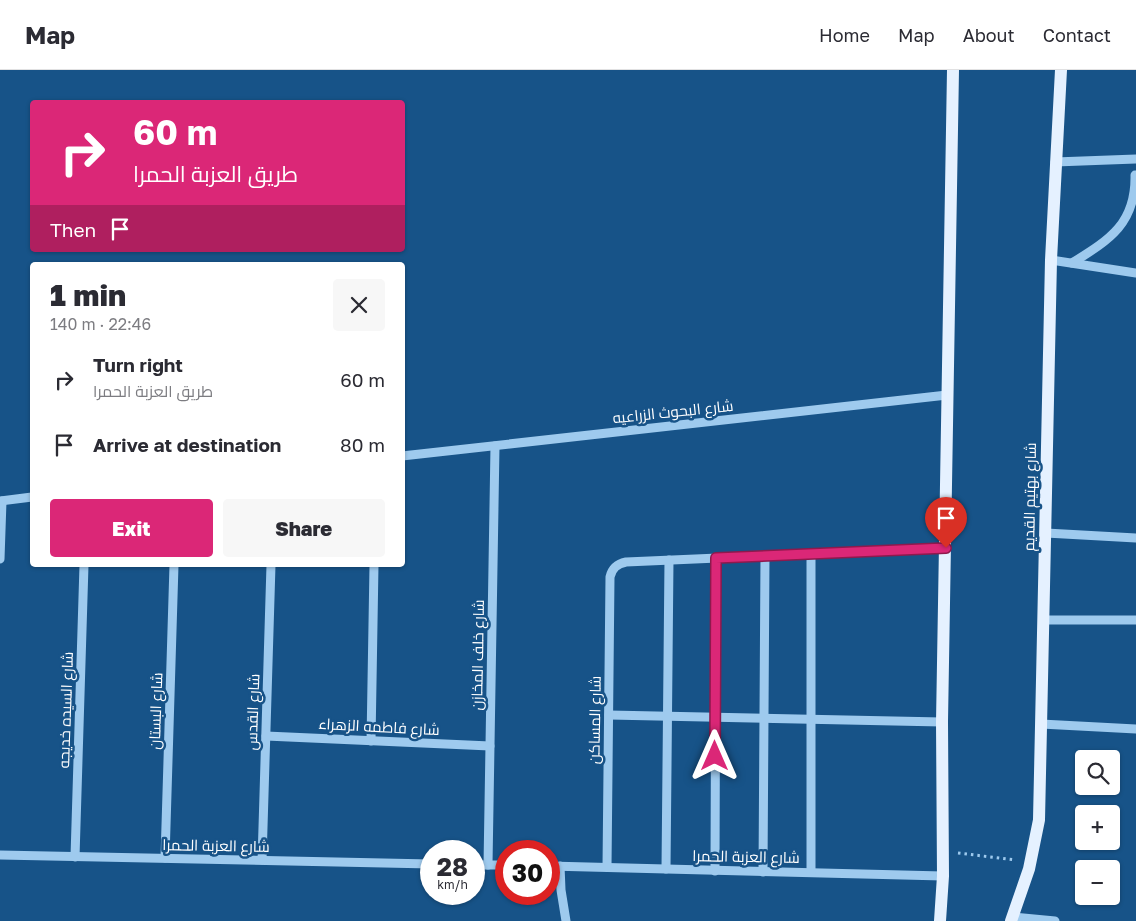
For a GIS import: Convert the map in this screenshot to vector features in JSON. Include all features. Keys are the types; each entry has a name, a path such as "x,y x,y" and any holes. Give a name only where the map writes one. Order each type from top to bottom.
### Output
{"main road":[{"path":"940,921 943,876 942,722 953,70"},
{"name":"شارع بهتيم القديم","path":"1012,919 1031,862 1039,820 1050,260 1061,70"}],"street":[{"path":"1056,162 1136,159"},
{"path":"1072,263 1116,233 1124,222 1134,198 1135,175"},
{"path":"1050,260 1136,273"},
{"name":"شارع البحوث الزراعيه","path":"405,456 947,395"},
{"name":"شارع خلف المخازن","path":"488,865 495,446"},
{"path":"0,559 1,501 30,497"},
{"path":"1046,533 1136,538"},
{"path":"666,869 669,560 946,548"},
{"path":"811,554 811,872"},
{"path":"763,872 765,556"},
{"path":"714,871 716,558"},
{"name":"شارع المساكن","path":"608,867 611,573 614,567 620,563 669,560"},
{"name":"شارع السيده خديجه","path":"75,857 84,567"},
{"name":"شارع البستان","path":"165,858 174,567"},
{"name":"شارع القدس","path":"262,860 271,567"},
{"path":"371,741 374,567"},
{"path":"1044,620 1136,620"},
{"path":"609,715 942,722"},
{"path":"1041,724 1136,729"},
{"name":"شارع فاطمه الزهراء","path":"266,736 490,746"},
{"name":"شارع العزبة الحمرا","path":"0,855 420,864"},
{"path":"488,865 495,865"},
{"path":"560,866 561,890 566,921"},
{"name":"شارع العزبة الحمرا","path":"560,866 943,876"},
{"path":"1012,919 1055,921"}],"path":[{"path":"942,852 1031,862"}],"route":[{"path":"715,756 716,558 946,548"}]}
